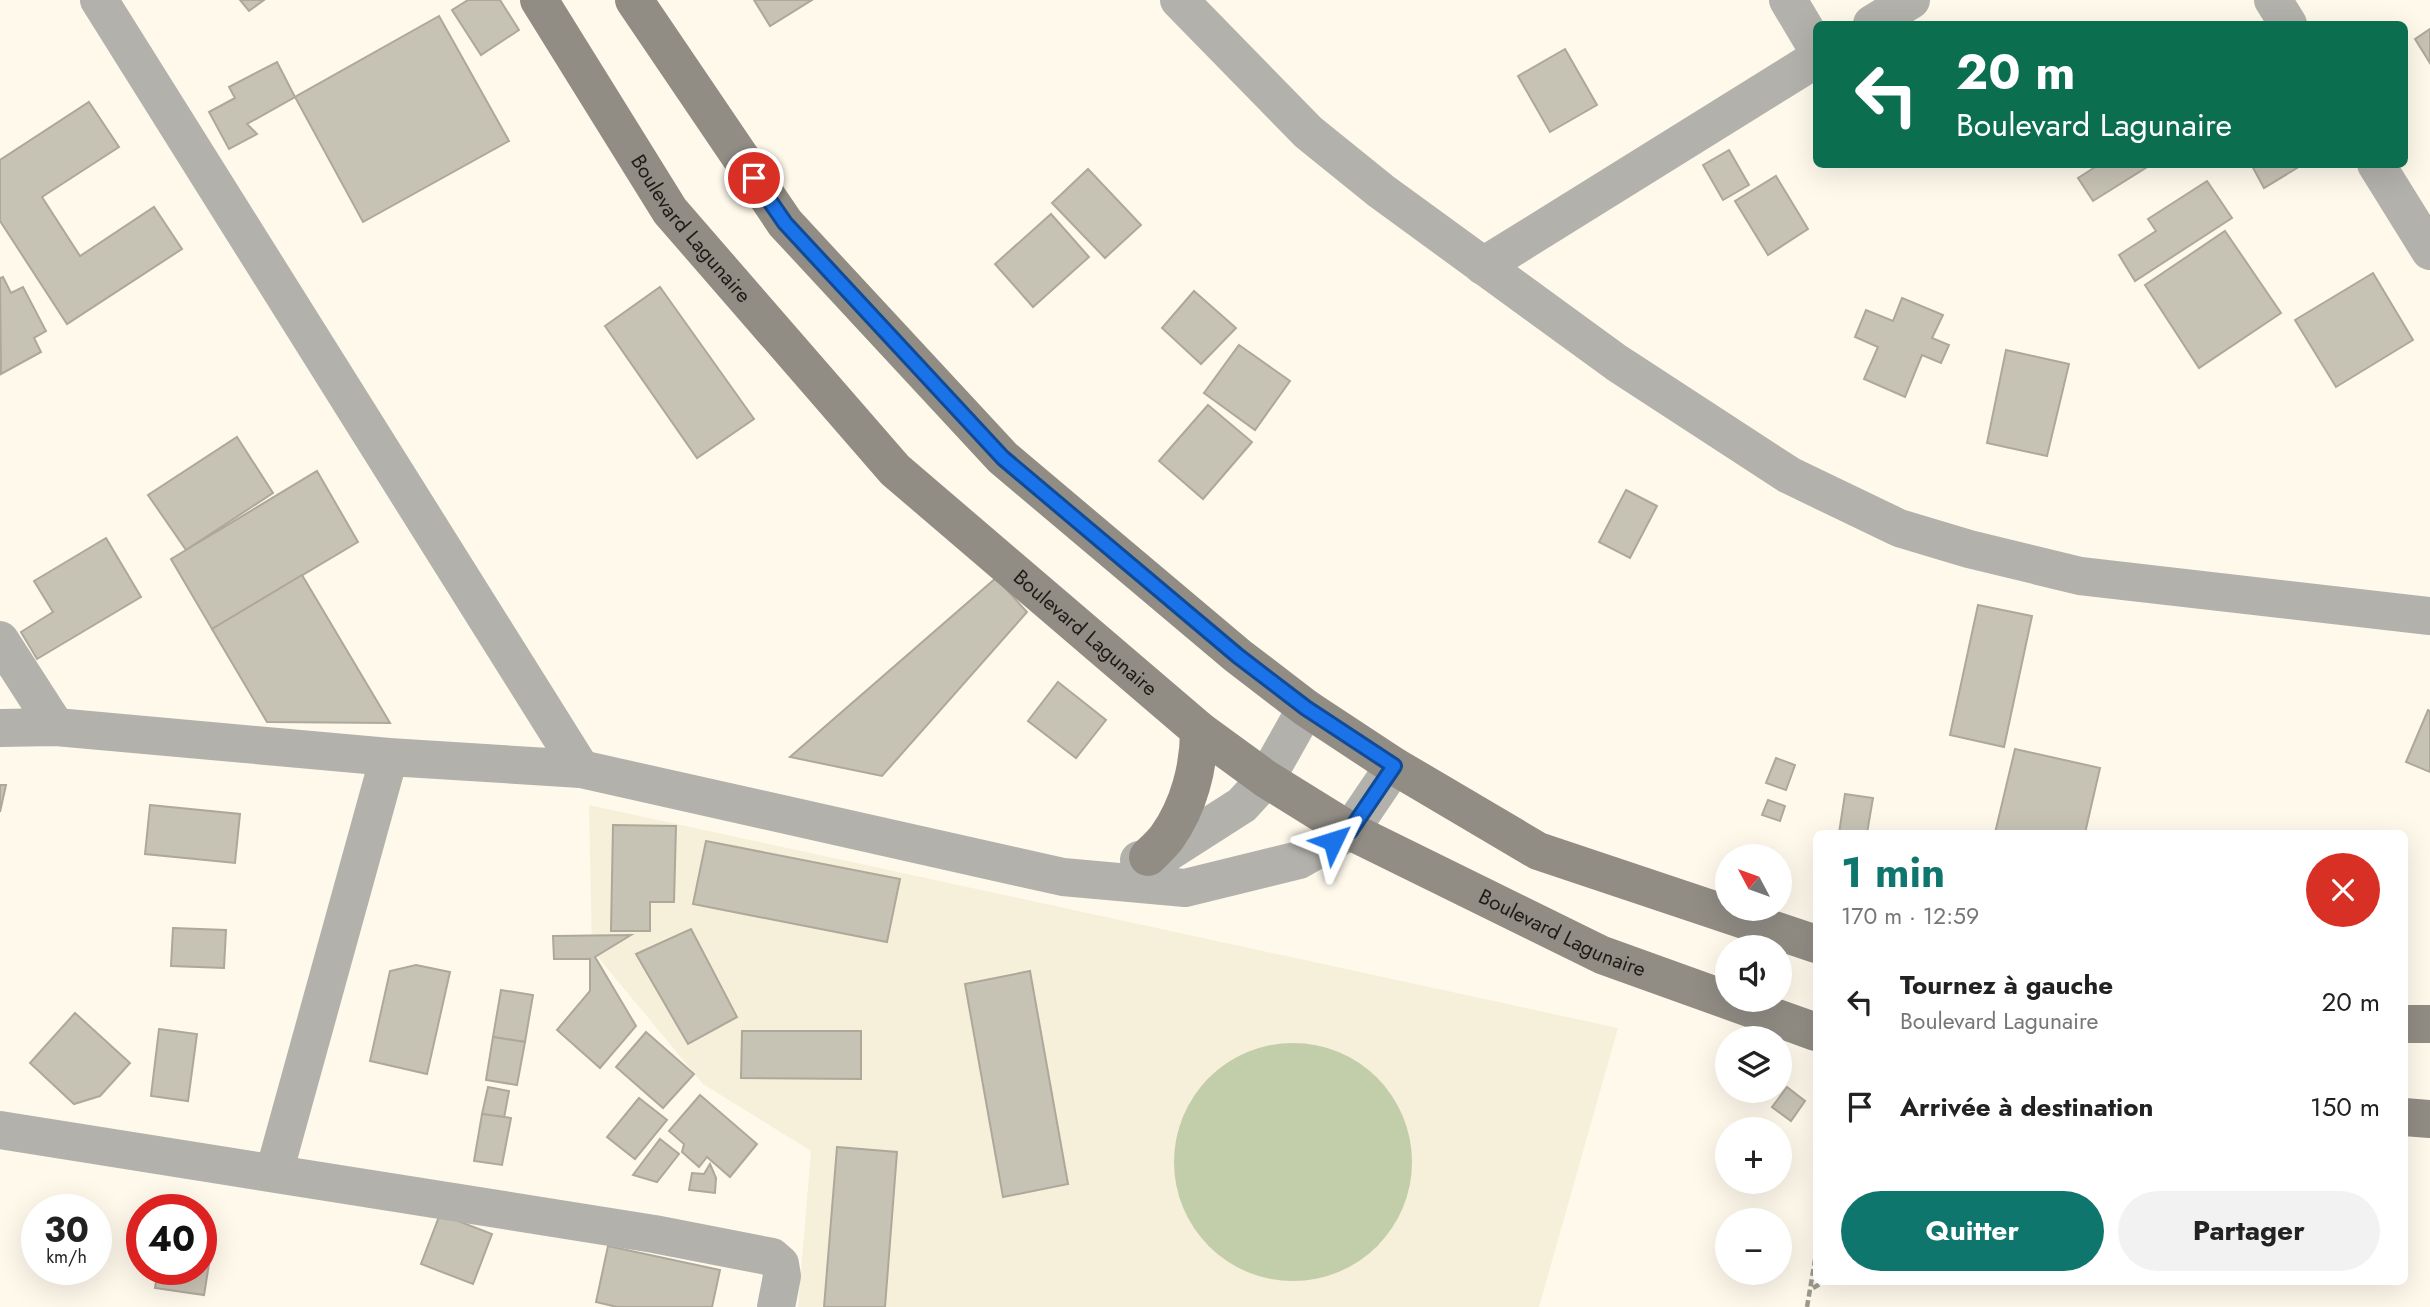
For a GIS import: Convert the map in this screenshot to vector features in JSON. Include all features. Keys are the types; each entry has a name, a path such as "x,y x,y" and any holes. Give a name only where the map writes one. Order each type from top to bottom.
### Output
{"main road":[{"name":"Boulevard Lagunaire","path":"539,0 670,211 895,470 1199,730 1266,779 1350,831 1602,956 1813,1031"},
{"path":"634,0 785,223 1003,458 1238,656 1306,708 1394,766 1538,851 1813,943"},
{"path":"1148,858 1167,837 1191,790 1199,755 1199,730"},
{"path":"2408,1024 2430,1024"},
{"path":"2408,1117 2430,1119"}],"street":[{"path":"99,0 581,769"},
{"path":"1180,0 1308,132 1381,191 1617,363 1789,475 1899,528 1969,550 2080,576 2430,616"},
{"path":"1788,0 1813,42"},
{"path":"1877,21 1912,0"},
{"path":"2273,0 2286,21"},
{"path":"1483,266 1813,61"},
{"path":"2378,168 2430,251"},
{"path":"0,640 56,727"},
{"path":"938,848 1134,861 1167,853 1242,805 1266,779 1306,708"},
{"path":"0,727 56,727 389,757 581,769 1063,877 1185,888 1299,860 1350,831 1394,766"},
{"path":"274,1173 389,757"},
{"path":"0,1130 654,1234 772,1257 780,1264 782,1276 776,1307"}],"path":[{"path":"1807,1307 1813,1280"},
{"path":"1812,1288 1818,1285"}],"shaded area":[{"path":"589,805 1618,1028 1539,1307 798,1307 811,1151 703,1084 592,950"}],"green space":[{"path":"1293,1043 1316,1045 1338,1052 1359,1063 1377,1078 1392,1096 1403,1117 1410,1139 1410,1185 1403,1207 1392,1228 1377,1246 1359,1261 1338,1272 1316,1279 1293,1281 1270,1279 1248,1272 1227,1261 1209,1246 1194,1228 1183,1207 1176,1185 1174,1162 1176,1139 1183,1117 1194,1096 1209,1078 1227,1063 1248,1052 1270,1045"}],"building":[{"path":"240,0 264,0 249,11"},
{"path":"468,0 500,0 519,30 481,55 452,10"},
{"path":"754,0 812,0 770,26"},
{"path":"439,16 509,141 363,222 295,97"},
{"path":"2430,29 2430,63 2415,39"},
{"path":"1565,49 1597,105 1550,132 1518,76"},
{"path":"277,62 295,97 247,124 257,134 229,149 209,112 235,98 229,87"},
{"path":"89,102 119,147 42,197 80,256 154,207 182,249 67,324 0,221 0,160"},
{"path":"1729,150 1749,185 1723,200 1703,165"},
{"path":"2094,168 2146,168 2093,201 2078,178"},
{"path":"2253,168 2297,168 2264,188"},
{"path":"1088,169 1141,225 1105,258 1052,203"},
{"path":"1776,176 1808,229 1768,255 1735,201"},
{"path":"2207,181 2232,218 2135,281 2119,255 2156,231 2148,219"},
{"path":"1051,214 1089,257 1033,307 995,264"},
{"path":"2225,231 2281,313 2199,368 2145,285"},
{"path":"2373,273 2413,340 2336,387 2295,320"},
{"path":"3,277 11,293 23,287 46,331 34,338 41,352 1,374 0,278"},
{"path":"660,287 754,419 697,458 605,326"},
{"path":"1194,291 1236,328 1201,364 1162,328"},
{"path":"1902,298 1943,315 1932,338 1949,345 1941,363 1922,355 1905,397 1864,379 1878,347 1855,337 1866,310 1893,321"},
{"path":"1239,345 1290,381 1255,430 1204,393"},
{"path":"2006,350 2069,364 2047,456 1987,443"},
{"path":"1208,405 1252,442 1203,499 1159,461"},
{"path":"237,437 273,493 186,550 148,495"},
{"path":"317,471 358,542 212,629 171,559"},
{"path":"1626,490 1657,506 1630,558 1599,542"},
{"path":"106,538 141,597 37,659 21,632 53,612 34,581"},
{"path":"302,575 390,723 267,722 212,629"},
{"path":"996,578 1027,612 882,776 790,757"},
{"path":"1978,605 2032,616 2004,747 1950,735"},
{"path":"1058,682 1106,720 1076,758 1028,721"},
{"path":"2428,710 2430,711 2430,772 2406,762"},
{"path":"2015,749 2100,768 2086,830 1996,830"},
{"path":"1776,758 1795,765 1786,790 1766,783"},
{"path":"0,785 6,785 0,812"},
{"path":"1845,794 1873,798 1868,830 1839,830"},
{"path":"1768,800 1785,806 1780,821 1762,815"},
{"path":"150,805 240,814 235,863 145,854"},
{"path":"613,825 676,826 674,902 650,902 650,931 611,931"},
{"path":"706,841 900,879 887,942 693,904"},
{"path":"173,928 226,930 224,968 171,966"},
{"path":"691,929 737,1017 688,1044 636,954"},
{"path":"631,935 595,957 636,1026 600,1068 557,1030 590,991 590,959 554,959 553,936"},
{"path":"416,965 450,972 427,1074 370,1061 390,971"},
{"path":"1030,971 1068,1184 1003,1197 965,984"},
{"path":"501,990 533,995 525,1042 493,1037"},
{"path":"75,1013 130,1063 100,1096 74,1104 30,1063"},
{"path":"159,1029 197,1034 188,1101 151,1096"},
{"path":"742,1031 861,1031 861,1079 741,1078"},
{"path":"646,1032 694,1074 663,1108 616,1067"},
{"path":"493,1037 525,1042 517,1085 486,1080"},
{"path":"488,1087 509,1091 504,1118 482,1114"},
{"path":"1792,1091 1805,1101 1792,1120 1792,1117 1786,1117 1772,1107 1775,1103 1792,1103"},
{"path":"700,1095 757,1144 730,1177 707,1157 699,1167 682,1152 684,1144 669,1131"},
{"path":"639,1098 667,1120 635,1159 607,1137"},
{"path":"482,1114 511,1118 502,1165 474,1161"},
{"path":"660,1139 679,1154 657,1182 633,1175"},
{"path":"837,1147 897,1152 885,1307 824,1307"},
{"path":"710,1164 716,1178 715,1193 689,1190 692,1173 704,1174"},
{"path":"440,1214 492,1234 473,1284 421,1264"},
{"path":"608,1246 720,1270 712,1307 617,1307 596,1302"},
{"path":"155,1285 206,1285 204,1295 155,1288"}],"route":[{"path":"754,178 785,223 1003,458 1238,656 1306,708 1394,766 1350,831 1333,841"}]}
